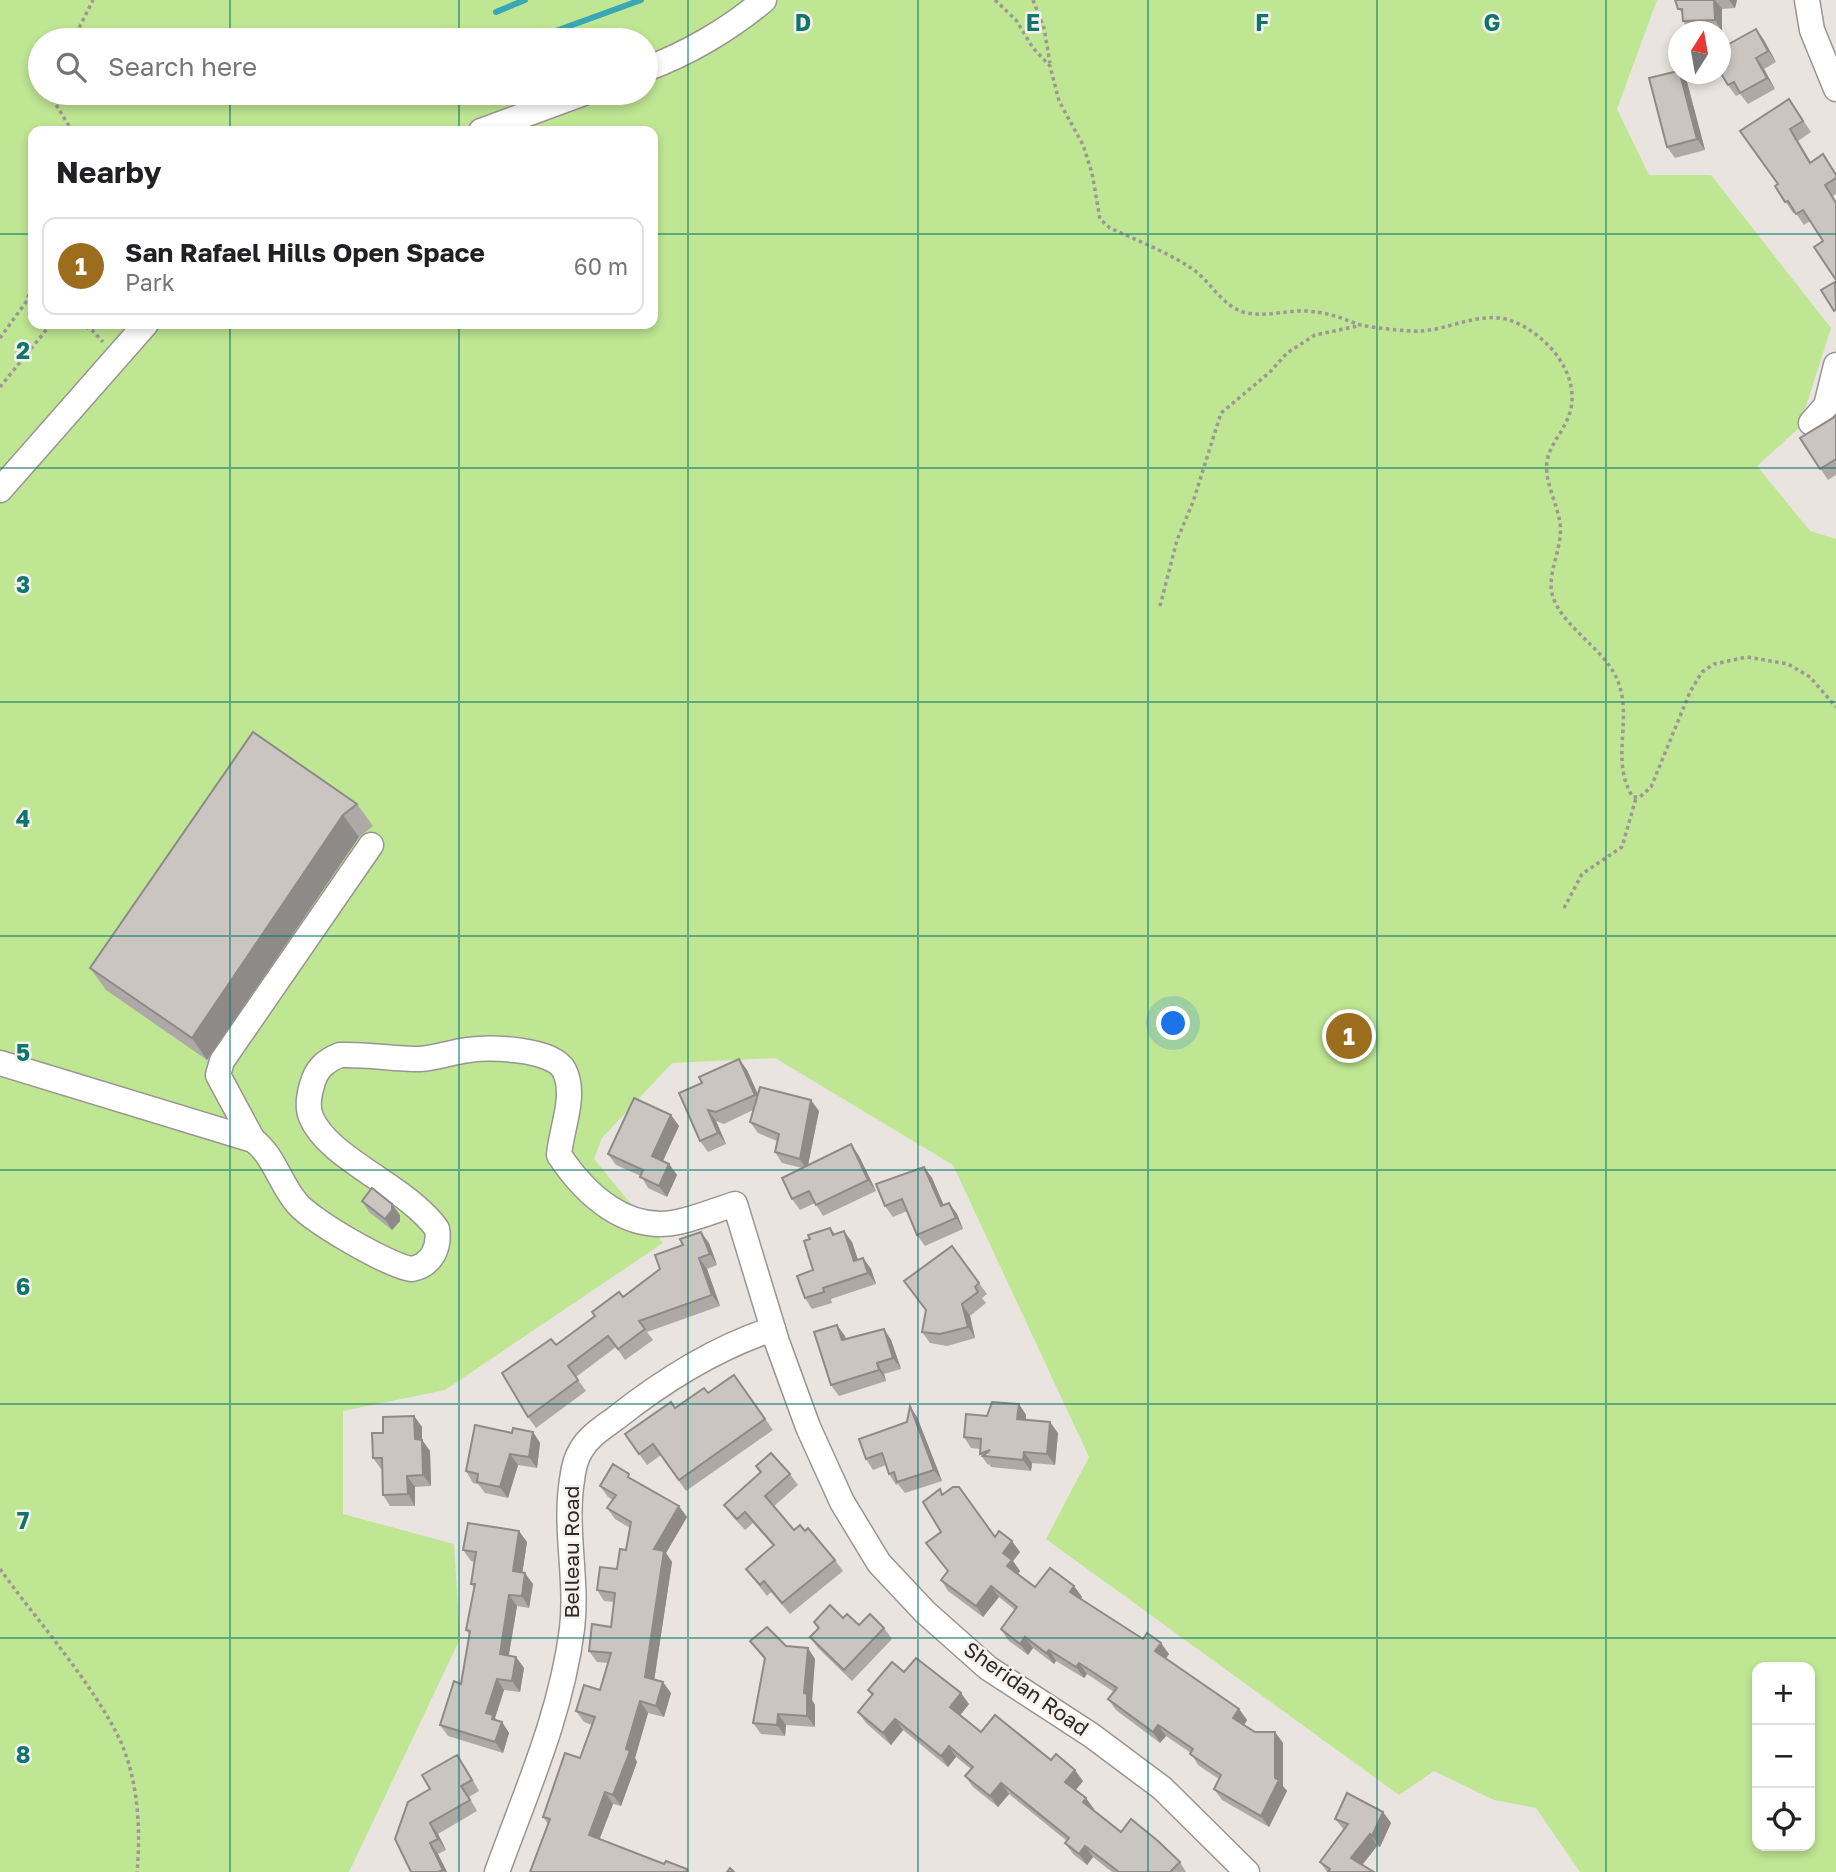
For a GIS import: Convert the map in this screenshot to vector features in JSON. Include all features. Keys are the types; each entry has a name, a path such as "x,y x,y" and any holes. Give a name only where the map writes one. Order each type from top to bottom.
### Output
{"street":[{"path":"658,63 696,46 749,13 764,0"},
{"path":"1807,0 1812,30 1836,89"},
{"path":"495,126 551,105"},
{"path":"0,490 141,329"},
{"path":"1811,423 1826,406 1836,365"},
{"path":"253,1140 218,1074 222,1061 371,845"},
{"name":"Sheridan Road","path":"253,1140 264,1152 298,1206 379,1255 407,1269 418,1268 437,1249 437,1229 418,1207 321,1133 309,1107 317,1071 327,1060 340,1055 429,1058 469,1049 541,1054 554,1059 564,1071 566,1082 567,1115 559,1155 574,1178 606,1206 626,1218 675,1223 734,1204 773,1329 808,1427 842,1502 879,1563 925,1612 988,1668 1091,1735 1162,1788 1247,1872"},
{"path":"0,1063 253,1140"},
{"name":"Belleau Road","path":"497,1872 548,1738 565,1675 573,1626 570,1492 580,1451 590,1439 632,1405 703,1357 738,1340 773,1329"}],"path":[{"path":"79,28 93,0"},
{"path":"995,0 1016,20 1033,48 1050,65"},
{"path":"1033,0 1044,28 1059,102 1083,145 1092,173 1100,219 1110,228 1191,268 1230,305 1243,312 1317,312 1348,319 1360,325"},
{"path":"56,105 69,126"},
{"path":"0,338 28,297"},
{"path":"1160,606 1177,540 1193,502 1221,413 1269,373 1287,353 1315,335 1360,325 1418,331 1449,328 1482,319 1508,320 1547,343 1566,371 1572,391 1569,416 1547,463 1560,525 1551,587 1557,606 1613,668 1619,682 1625,719 1622,766 1625,786 1636,797"},
{"path":"0,387 47,329"},
{"path":"90,329 117,355"},
{"path":"1564,908 1582,874 1622,847 1636,797 1651,787 1690,692 1702,672 1714,664 1747,657 1788,664 1810,677 1836,707"},
{"path":"0,1569 102,1709 121,1742 133,1782 140,1844 137,1872"}],"green space":[{"path":"0,0 1657,0 1617,109 1649,175 1711,175 1831,328 1799,428 1757,466 1810,531 1836,539 1836,1872 1580,1872 1536,1808 1494,1800 1434,1771 1399,1795 1046,1539 1089,1457 953,1165 775,1058 672,1063 602,1138 594,1159 663,1243 445,1390 343,1411 343,1514 454,1544 460,1639 349,1872 0,1872"}],"building":[{"path":"1675,0 1714,0 1715,20 1683,21 1682,9 1678,9"},
{"path":"1756,29 1768,51 1756,58 1767,78 1740,93 1734,82 1731,84 1731,43"},
{"path":"1668,73 1668,84 1683,84 1697,139 1667,147 1649,78"},
{"path":"1789,99 1803,121 1790,129 1810,163 1823,154 1836,175 1836,178 1825,185 1836,203 1836,280 1814,247 1823,241 1803,210 1796,214 1788,201 1785,202 1775,186 1778,184 1740,131"},
{"path":"1835,282 1836,309 1834,311 1821,290"},
{"path":"1836,416 1836,459 1820,469 1800,438"},
{"path":"253,732 357,804 343,815 192,1038 90,968"},
{"path":"739,1059 755,1095 716,1112 708,1110 718,1133 700,1141 679,1093 702,1083 699,1077"},
{"path":"760,1087 811,1100 800,1159 775,1152 779,1134 750,1122"},
{"path":"634,1098 671,1115 652,1156 669,1164 659,1186 640,1177 643,1170 608,1154"},
{"path":"851,1144 868,1180 816,1205 809,1191 792,1199 782,1178"},
{"path":"924,1167 941,1206 949,1203 956,1218 917,1235 902,1199 885,1206 876,1184"},
{"path":"372,1188 392,1204 392,1210 385,1219 362,1201"},
{"path":"830,1228 833,1235 844,1231 854,1261 863,1258 868,1273 823,1288 824,1292 805,1298 797,1276 813,1270 804,1241 810,1239 808,1235"},
{"path":"701,1232 710,1254 699,1258 712,1295 639,1321 645,1329 618,1349 608,1336 568,1366 578,1380 528,1417 502,1373 551,1339 556,1345 595,1316 592,1312 619,1292 623,1297 660,1269 655,1255 683,1245 680,1239"},
{"path":"952,1246 979,1283 975,1287 978,1292 962,1304 968,1327 940,1334 922,1332 926,1310 904,1281"},
{"path":"837,1325 842,1340 884,1329 893,1358 877,1363 879,1370 831,1385 814,1332"},
{"path":"734,1375 765,1419 679,1480 653,1444 639,1454 625,1434 671,1402 675,1408 704,1388 708,1393"},
{"path":"992,1402 1019,1404 1017,1419 1050,1422 1047,1454 1024,1452 1023,1460 983,1456 990,1450 980,1454 981,1439 964,1437 966,1414 987,1416"},
{"path":"910,1406 934,1470 897,1482 894,1472 889,1474 882,1453 866,1459 859,1439 907,1422"},
{"path":"414,1416 415,1439 422,1440 423,1475 407,1476 408,1494 383,1495 382,1458 373,1458 372,1433 383,1433 383,1417"},
{"path":"475,1425 512,1433 513,1428 533,1432 529,1457 510,1454 500,1487 477,1482 478,1474 466,1471"},
{"path":"771,1453 790,1474 765,1496 794,1530 800,1525 805,1531 808,1528 835,1560 782,1603 764,1581 760,1585 746,1569 774,1545 745,1512 737,1519 724,1505 761,1472 756,1466"},
{"path":"613,1464 629,1474 628,1477 679,1506 654,1549 664,1551 645,1677 663,1682 656,1706 640,1701 626,1749 630,1751 613,1795 605,1792 589,1835 664,1864 666,1861 687,1869 686,1872 530,1872 550,1819 543,1817 565,1753 580,1758 595,1717 576,1711 584,1685 600,1690 611,1653 589,1651 592,1624 611,1627 615,1593 597,1590 600,1567 617,1569 620,1549 626,1550 631,1522 607,1508 616,1495 600,1486"},
{"path":"953,1487 959,1487 995,1537 999,1531 1012,1541 1003,1553 1012,1560 1007,1566 1035,1587 1050,1568 1074,1586 1070,1592 1143,1639 1147,1633 1161,1643 1155,1651 1239,1709 1233,1718 1255,1732 1275,1732 1275,1778 1279,1780 1261,1816 1214,1789 1221,1775 1190,1754 1193,1749 1158,1725 1153,1732 1108,1699 1117,1688 1079,1663 1076,1667 1049,1650 1046,1653 1025,1637 1020,1644 1001,1629 1017,1607 991,1586 976,1606 941,1580 948,1571 926,1543 941,1532 923,1502 940,1489 942,1495"},
{"path":"468,1523 519,1531 513,1571 525,1573 522,1596 509,1595 500,1654 516,1657 512,1681 497,1679 486,1713 493,1715 492,1719 502,1722 495,1742 440,1725 454,1681 461,1684 470,1631 466,1630 475,1584 471,1584 476,1552 463,1550"},
{"path":"830,1605 843,1618 847,1614 859,1625 870,1614 884,1628 844,1670 810,1637 819,1628 814,1622"},
{"path":"767,1627 786,1646 808,1648 804,1693 807,1694 807,1716 778,1714 777,1725 753,1723 765,1658 750,1641"},
{"path":"916,1658 961,1693 950,1707 981,1732 995,1715 1051,1760 1056,1754 1075,1770 1065,1782 1086,1798 1083,1802 1121,1832 1131,1819 1180,1862 1170,1872 1119,1872 1085,1846 1079,1854 1065,1843 1069,1838 1001,1783 990,1796 965,1776 973,1767 949,1746 941,1756 895,1719 883,1733 858,1712 873,1694 868,1690 892,1662 904,1672"},
{"path":"457,1755 472,1780 461,1786 470,1800 430,1823 438,1839 430,1843 443,1870 411,1872 395,1839 408,1802 430,1789 422,1775"},
{"path":"1347,1793 1383,1812 1372,1836 1370,1834 1351,1858 1374,1872 1328,1872 1330,1869 1320,1862 1348,1824 1335,1819"}],"waterway":[{"path":"496,12 525,0"},
{"path":"564,28 641,0"}],"place":[{"name":"San Rafael Hills Open Space","path":"1349,1036"}]}
